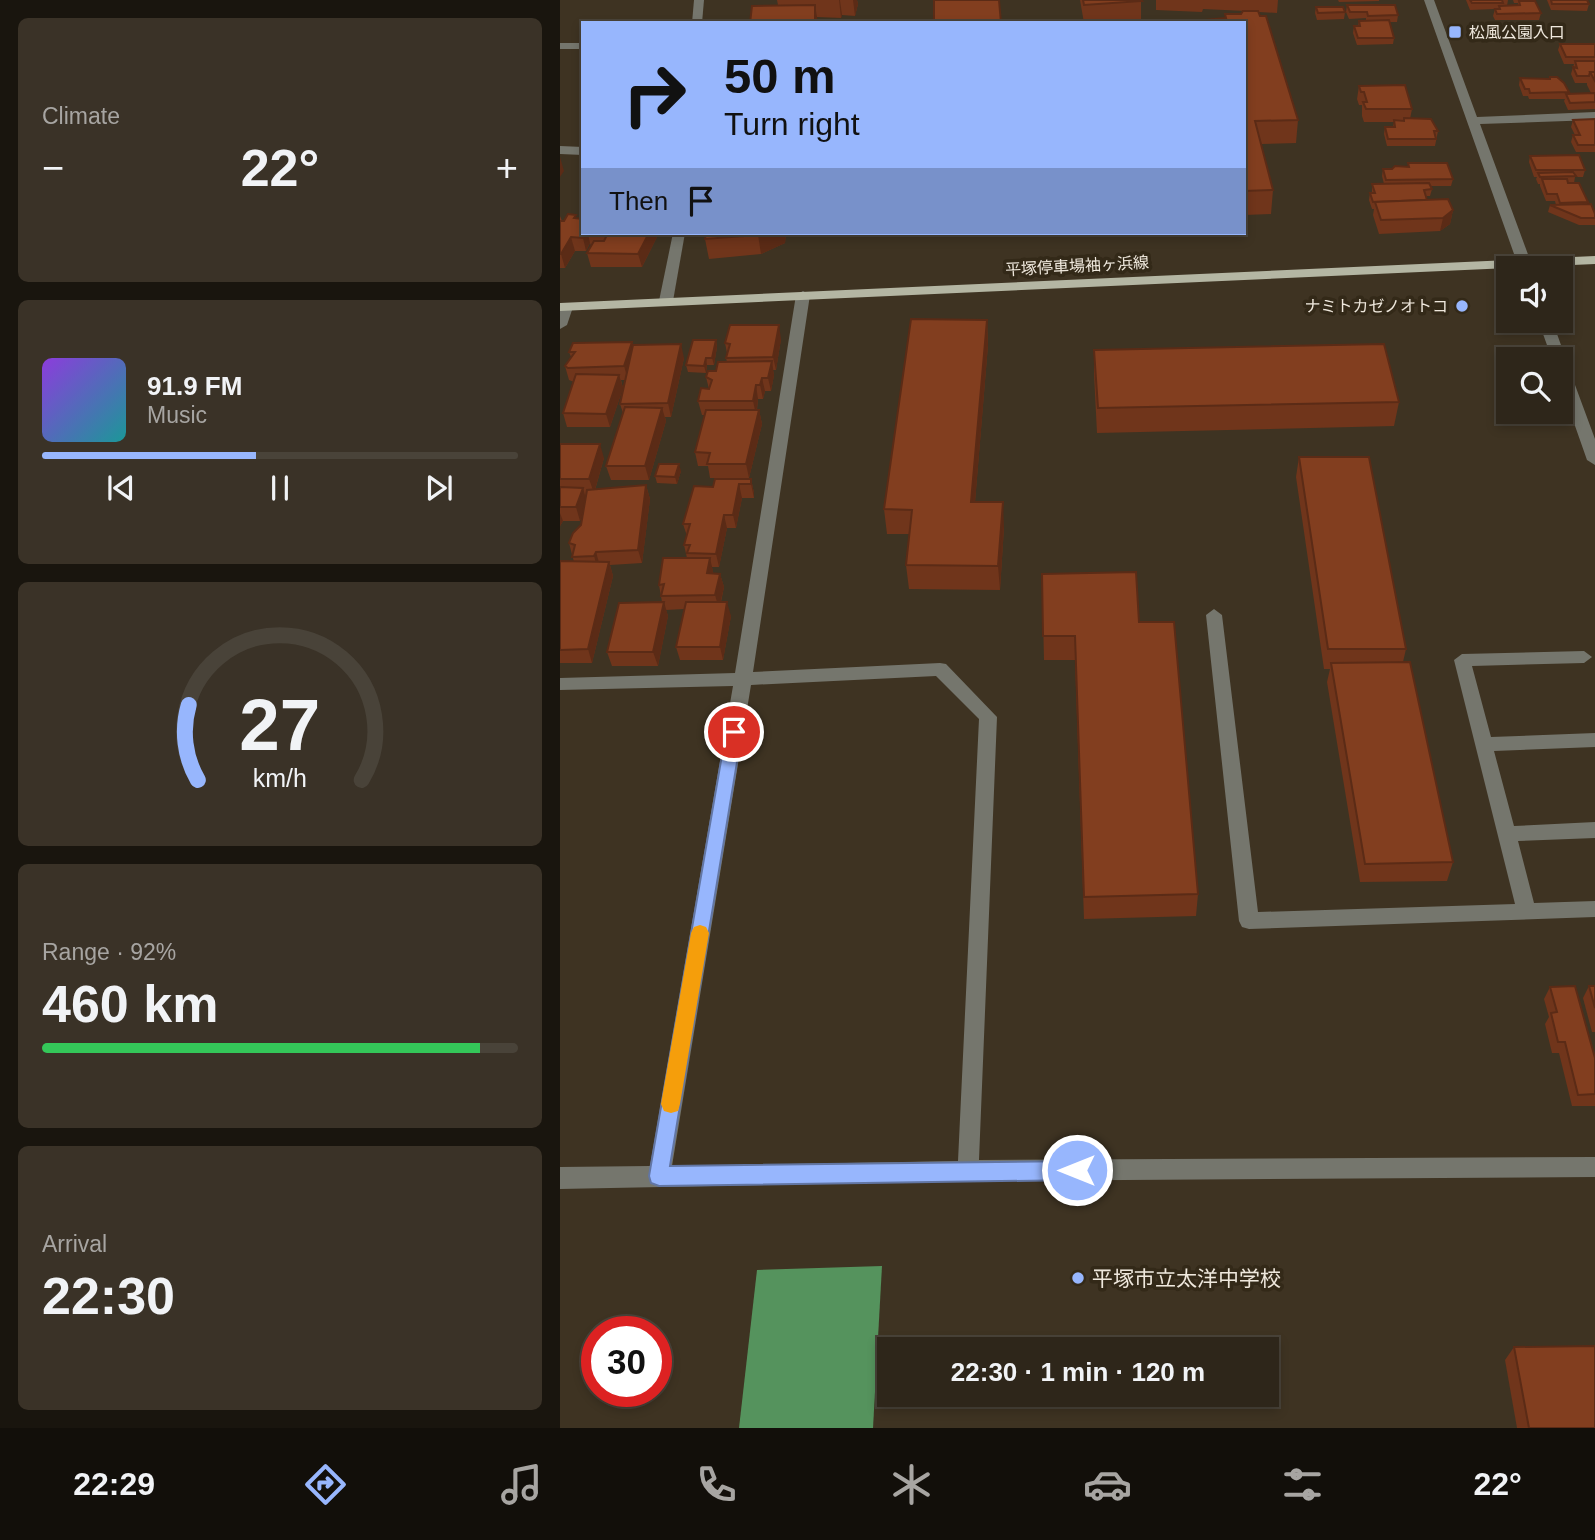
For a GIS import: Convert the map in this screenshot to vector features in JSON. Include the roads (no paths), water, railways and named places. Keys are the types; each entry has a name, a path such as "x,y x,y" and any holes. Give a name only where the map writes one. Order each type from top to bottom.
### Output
{"main road":[{"name":"平塚停車場袖ヶ浜線","path":"1573,262 1595,260"},
{"name":"平塚停車場袖ヶ浜線","path":"563,307 1496,267"}],"street":[{"path":"697,21 699,0"},
{"path":"1429,0 1521,256"},
{"path":"560,46 581,46"},
{"path":"1474,121 1595,116"},
{"path":"560,150 581,151"},
{"path":"666,302 679,235"},
{"path":"659,1176 743,679 803,295"},
{"path":"560,325 563,307"},
{"path":"1573,399 1595,460"},
{"path":"1214,615 1249,921 1595,909"},
{"path":"1527,912 1462,660 1584,657"},
{"path":"560,684 743,679 940,669 988,717 968,1171"},
{"path":"1483,744 1595,740"},
{"path":"1507,834 1595,830"},
{"path":"560,1178 968,1171 1595,1167"}],"place":[{"name":"松風公園入口","path":"1455,32"},
{"name":"ナミトカゼノオトコ","path":"1462,306"},
{"name":"平塚市立太洋中学校","path":"1078,1278"}]}
